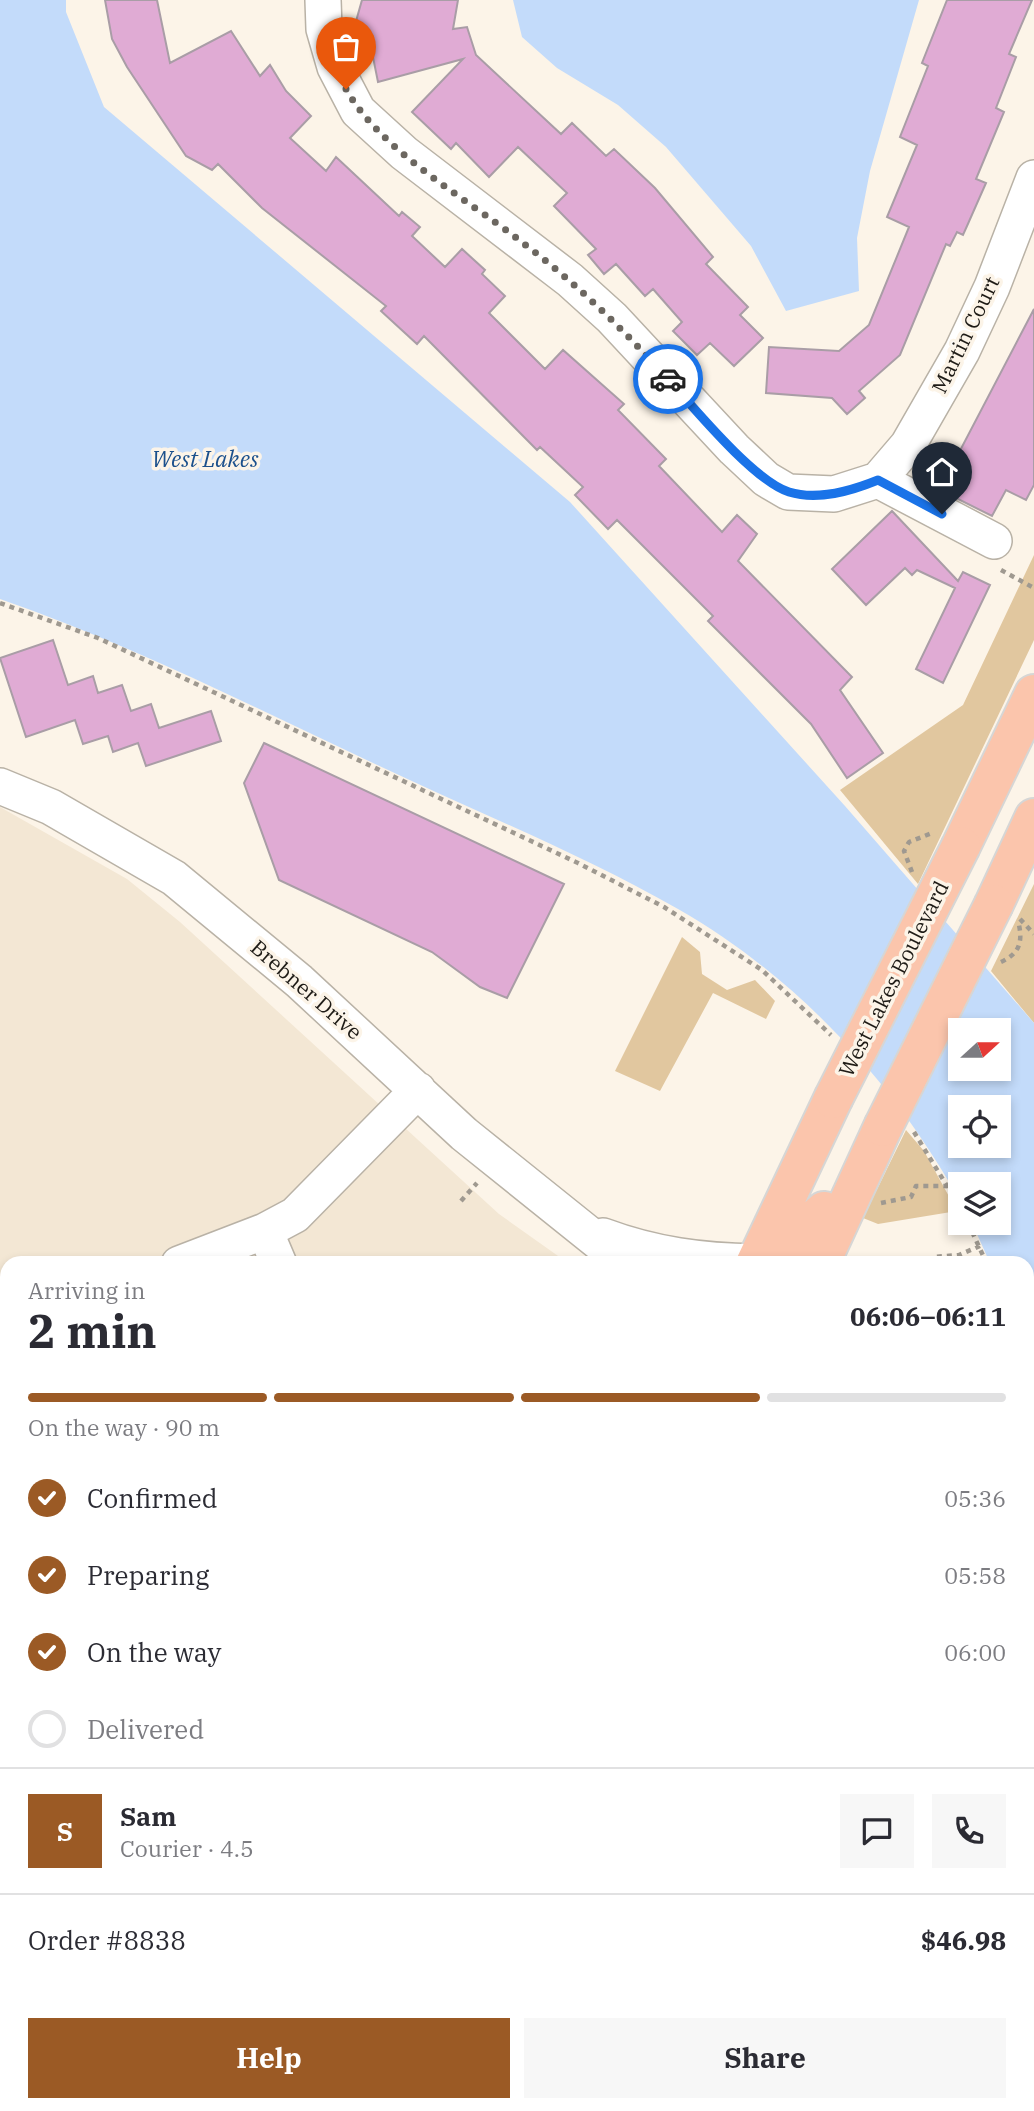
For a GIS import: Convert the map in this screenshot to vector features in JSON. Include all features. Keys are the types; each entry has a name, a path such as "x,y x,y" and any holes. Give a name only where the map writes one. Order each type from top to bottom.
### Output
{"main road":[{"name":"West Lakes Boulevard","path":"770,1256 833,1100 951,837 1034,694"},
{"path":"825,1256 867,1193 898,1128 1034,818"},
{"path":"775,1256 816,1218 867,1193"}],"street":[{"path":"323,0 324,29 335,67 358,111 404,153 570,280 612,318 694,408 766,479 788,492 812,495 834,494 878,480 994,541"},
{"name":"Martin Court","path":"878,480 908,445 962,351 992,286 1034,178"},
{"name":"Brebner Drive","path":"0,786 51,807 174,878 299,981 464,1134 617,1256"},
{"path":"200,1256 265,1231 295,1215 418,1090"},
{"name":"Brebner Drive","path":"587,1230 640,1250 672,1256"},
{"path":"265,1231 276,1256"}],"path":[{"path":"0,603 98,638 578,863 664,907 762,970 837,1040"},
{"path":"916,876 904,851 909,842 951,837"},
{"path":"898,1128 948,1186"},
{"path":"461,1202 477,1183"},
{"path":"867,1193 911,1197 916,1186 948,1186"},
{"path":"974,1235 984,1256"},
{"path":"946,1256 959,1255 980,1246"}],"shaded area":[{"path":"1034,555 1034,640 918,884 840,790 963,705"},
{"path":"0,807 127,879 180,922 499,1214 558,1256 0,1256"},
{"path":"1034,884 1034,1023 991,971"},
{"path":"682,937 700,952 702,974 727,990 755,980 775,1001 766,1019 713,993 660,1091 615,1071"},
{"path":"906,1130 924,1151 948,1195 948,1212 878,1224 863,1218"}],"water":[{"name":"West Lakes","path":"0,0 66,0 66,12 104,107 570,502 845,806 1034,1023 1034,1256 987,1256 977,1235 1011,1235 1011,1172 948,1172 948,1181 906,1116 839,1036 802,1000 722,936 678,909 565,851 235,697 95,635 0,599"},
{"path":"513,0 919,0 870,171 857,238 859,291 786,311 751,246 666,147 618,105 557,68 522,37"}],"building":[{"path":"105,0 157,0 170,63 231,31 260,76 270,65 286,91 311,116 290,138 326,171 336,157 399,216 402,212 420,227 412,236 445,267 462,249 485,270 482,274 505,296 489,313 545,369 563,350 624,404 618,410 666,459 659,466 722,532 737,515 757,534 738,561 852,677 840,690 883,753 847,778 811,724 708,621 713,616 617,520 608,529 575,495 583,487 540,447 537,450 424,336 417,344 381,311 386,306 262,208 218,164 212,170 186,156 127,67 112,39"},
{"path":"362,0 458,0 453,29 467,27 476,55 561,134 572,123 606,156 614,149 655,188 713,257 706,264 748,307 740,315 763,338 734,366 710,343 697,355 673,331 682,322 653,289 645,296 616,264 604,274 588,255 596,249 554,206 567,193 518,147 489,177 456,143 451,149 412,112 463,59 378,82 373,57 357,54 351,39"},
{"path":"947,0 1032,0 1009,54 1016,57 996,108 1004,112 976,179 986,183 963,235 957,232 950,246 946,244 900,355 859,391 865,398 847,414 832,398 766,393 769,347 839,351 869,325 909,227 887,217 917,145 900,137 928,66 922,63"},
{"path":"1034,309 1034,485 1026,500 1006,490 992,516 948,494 962,468 953,464"},
{"path":"892,511 958,581 963,572 990,585 943,683 916,669 955,588 917,570 912,575 905,568 866,605 832,569"},
{"path":"53,640 68,685 93,676 98,693 122,685 131,711 151,704 159,728 211,711 221,741 146,766 138,743 113,752 108,736 83,744 75,720 26,737 0,658"},
{"path":"264,743 564,884 507,998 480,987 432,952 279,880 244,783"}],"way so far":[{"path":"346,89 358,111 404,153 570,280 612,318 668,379"}],"route":[{"path":"668,379 734,449 766,479 788,492 834,494 878,480 942,514"}]}
